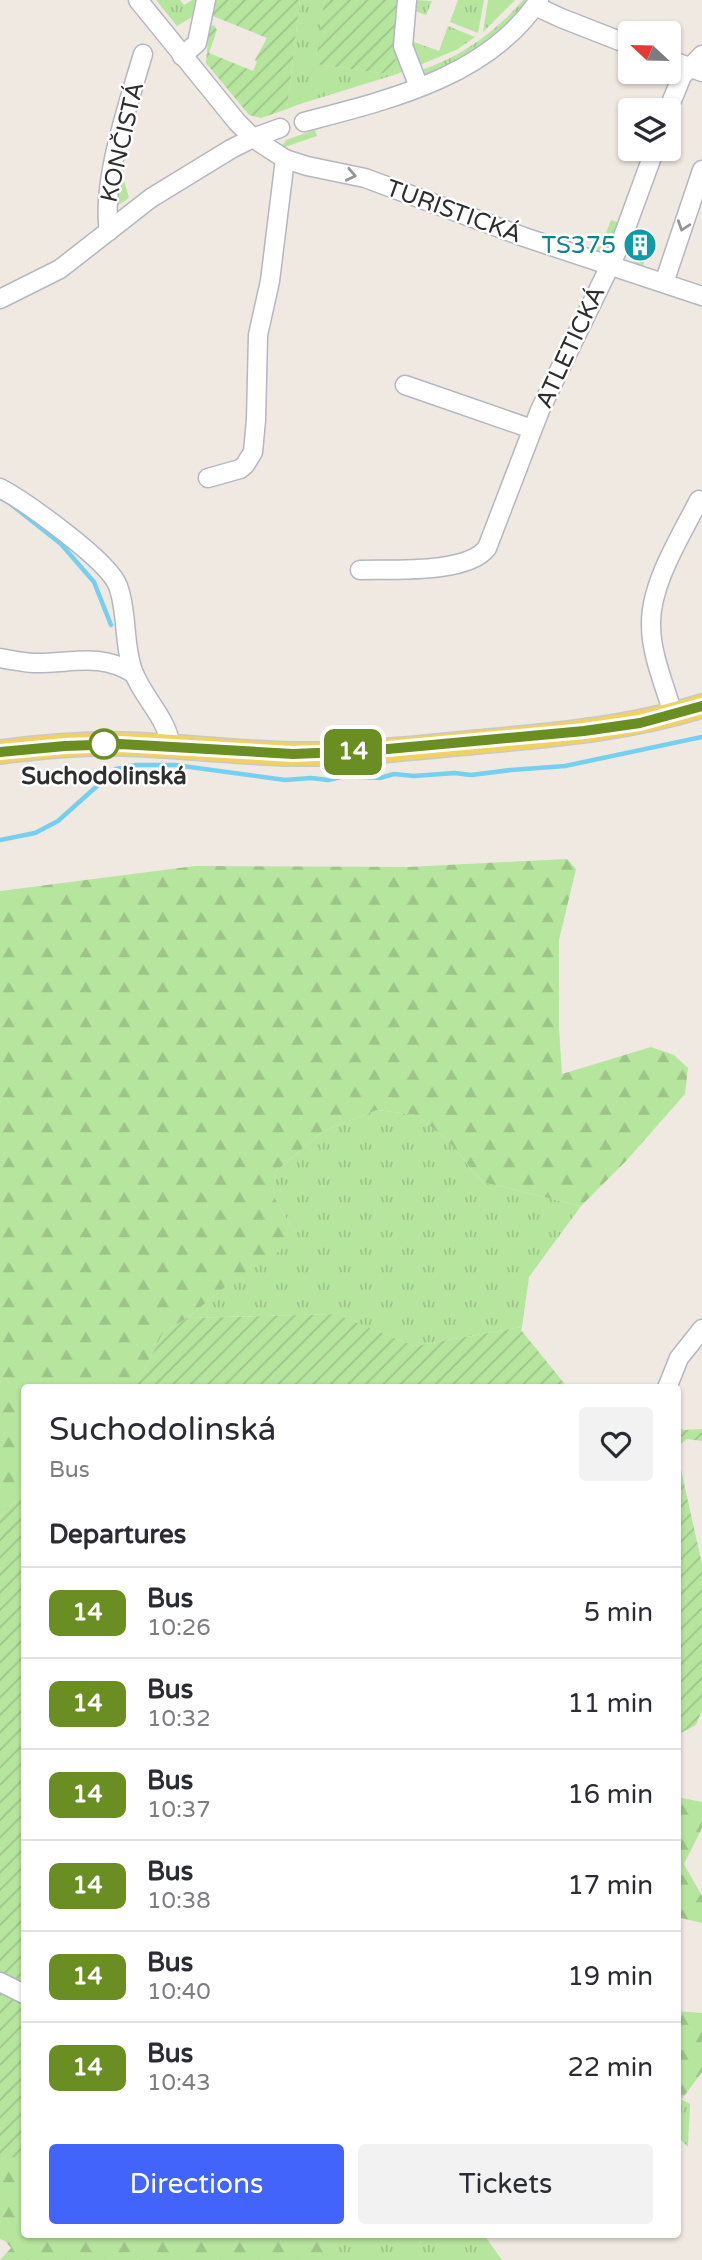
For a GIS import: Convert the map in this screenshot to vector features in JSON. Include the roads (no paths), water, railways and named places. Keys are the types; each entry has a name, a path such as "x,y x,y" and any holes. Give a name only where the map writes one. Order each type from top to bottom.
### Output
{"main road":[{"path":"0,752 120,744 293,754 339,753 584,731 640,723 702,706"}],"street":[{"name":"TURISTICKÁ","path":"138,0 237,122 253,138 285,159 365,178 464,215 702,296"},
{"path":"182,57 197,43 206,0"},
{"path":"407,0 403,46 419,87"},
{"path":"304,122 393,97 454,73 506,39 537,3 561,18 618,40"},
{"name":"KONČISTÁ","path":"109,231 106,215 111,176 143,54"},
{"path":"673,98 678,84 698,65"},
{"path":"0,299 60,269 151,198 253,138 280,128"},
{"path":"208,478 240,469 253,452 258,335 270,281 285,159"},
{"name":"ATLETICKÁ","path":"360,570 449,566 470,561 482,554 490,540 532,429 620,247 651,161"},
{"path":"664,283 702,170"},
{"name":"ATLETICKÁ","path":"405,385 532,429"},
{"path":"0,488 67,536 110,572 122,601 128,653 134,673 164,722 171,746"},
{"path":"673,715 653,644 652,610 659,583 699,500"},
{"path":"0,658 33,663 93,659 117,664 134,673"},
{"path":"669,1384 679,1358 702,1329"},
{"path":"0,1982 21,1992"}],"waterway":[{"path":"0,498 61,544 94,582 111,625"},
{"path":"0,840 35,833 58,821 116,769 136,765 175,765 285,780 328,780 345,776 380,778 394,774 471,775 565,766 702,737"}],"place":[{"name":"TS375","path":"640,245"},
{"name":"Suchodolinská","path":"104,744"}]}
